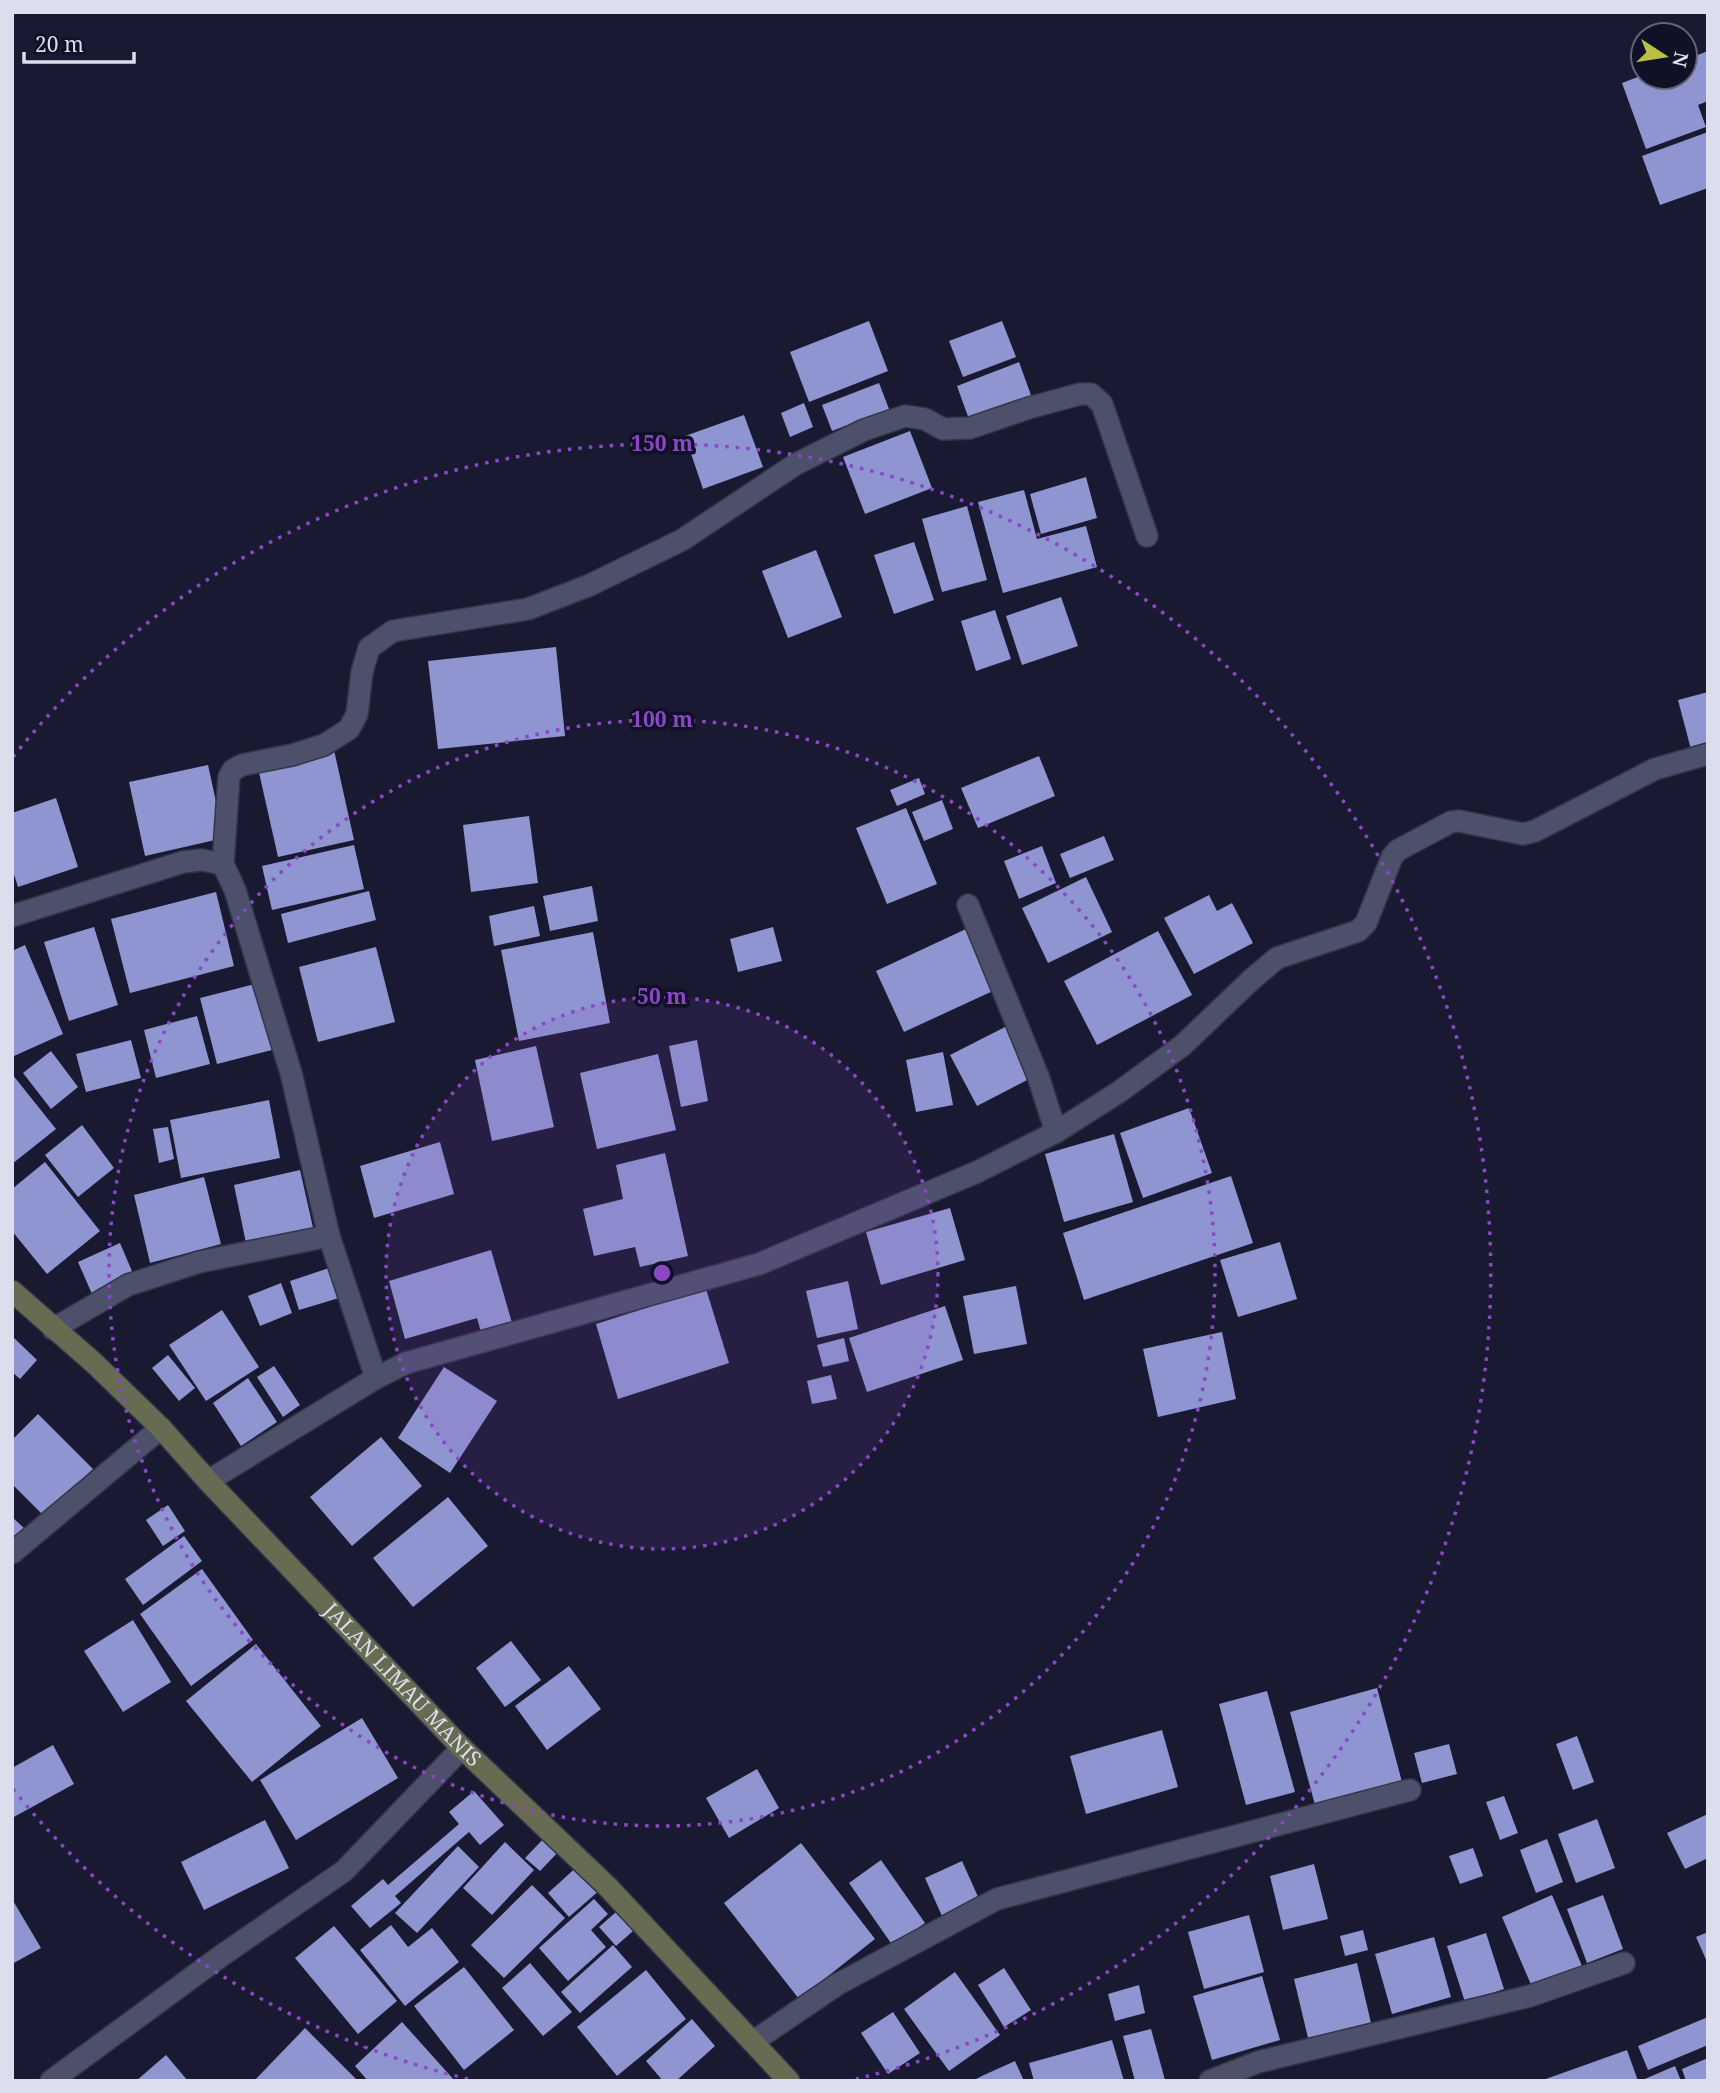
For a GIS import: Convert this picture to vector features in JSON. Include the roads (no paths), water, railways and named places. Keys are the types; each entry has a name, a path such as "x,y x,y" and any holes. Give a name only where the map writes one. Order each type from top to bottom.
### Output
{"street":[{"path":"376,1378 329,1236 291,1073 235,890 223,864 229,777 233,770 242,765 292,755 324,745 349,729 356,714 362,672 369,648 393,631 528,609 590,585 682,540 796,464 864,430 905,416 925,419 943,429 970,428 1032,407 1080,394 1091,394 1102,404 1147,537"},
{"path":"208,1481 376,1378 406,1363 759,1264 977,1172 1056,1132 1119,1092 1183,1045 1277,958 1358,931 1366,923 1392,857 1398,850 1451,822 1459,821 1523,834 1535,831 1655,769 1708,754"},
{"path":"12,916 183,862 202,860 223,864"},
{"path":"968,905 1038,1076 1056,1132"},
{"path":"53,1329 128,1285 199,1262 329,1236"},
{"name":"JALAN LIMAU MANIS","path":"12,1292 93,1363 161,1428 462,1748 607,1886 754,2041 785,2080"},
{"path":"12,1553 161,1428"},
{"path":"59,2078 221,1956 344,1871 462,1748"},
{"path":"754,2041 838,1984 997,1899 1410,1790"},
{"path":"1210,2081 1258,2062 1530,1996 1624,1963"}]}
